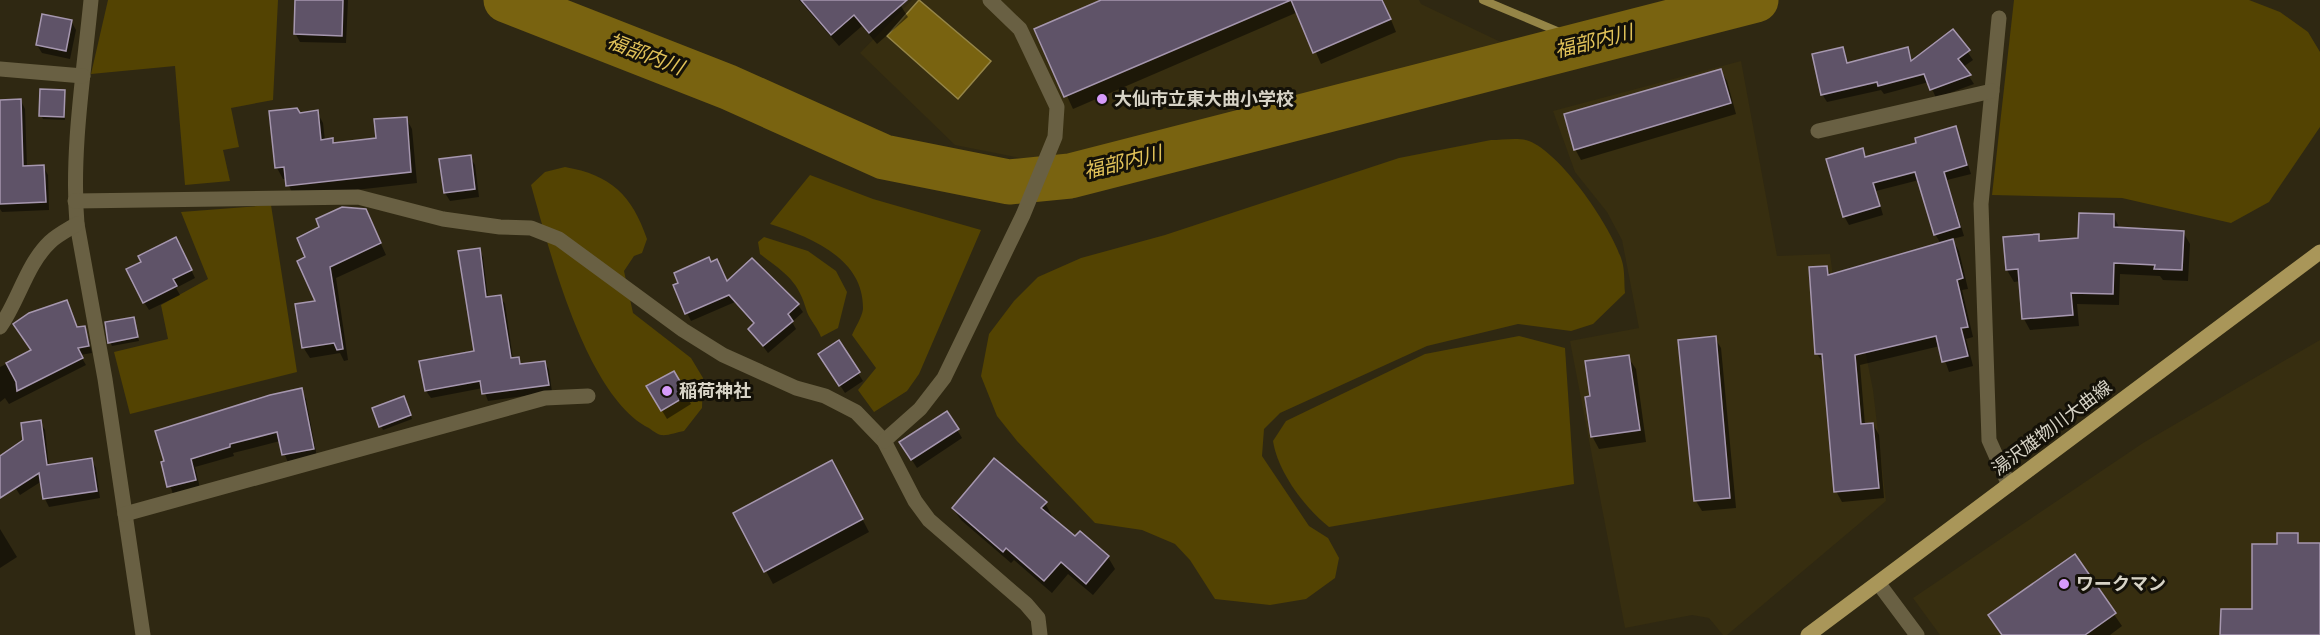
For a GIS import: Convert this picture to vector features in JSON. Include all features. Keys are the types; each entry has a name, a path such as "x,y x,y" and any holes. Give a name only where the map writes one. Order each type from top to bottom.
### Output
{"main road":[{"name":"湯沢雄物川大曲線","path":"1808,635 2320,252"}],"street":[{"path":"91,0 83,76 75,201 143,635"},
{"path":"884,441 920,409 944,378 1023,214 1055,137 1057,107 1020,29 990,0"},
{"path":"1999,18 1980,204 1989,440 2009,485"},
{"path":"0,69 83,76"},
{"path":"1818,131 1992,91"},
{"path":"75,201 358,197 443,219 500,227 531,228 559,239 683,330 723,355 786,383 825,396 856,412 884,441 915,501 929,520 1026,604 1038,618 1040,635"},
{"path":"0,327 11,312 29,271 50,242 77,224"},
{"path":"124,514 545,398 588,396"},
{"path":"1879,584 1917,635"}],"shaded area":[{"path":"108,0 278,0 273,100 231,108 239,147 223,150 230,181 185,185 175,66 91,74"},
{"name":"大仙市立東大曲小学校","path":"912,0 1419,0 1421,4 1507,45 1045,163 955,145 860,53"},
{"path":"919,0 991,61 958,99 887,36"},
{"path":"2014,0 2249,0 2280,12 2308,32 2320,52 2320,127 2269,202 2231,223 2122,198 1992,195"},
{"path":"1741,61 1777,256 1830,254 1837,306 1856,304 1873,390 1886,501 1727,635 1723,635 1709,618 1692,615 1625,628 1570,341 1639,328 1622,240 1607,212 1575,172 1553,111"},
{"path":"1491,140 1529,141 1542,149 1570,176 1597,212 1616,247 1623,265 1625,293 1593,324 1571,331 1518,324 1427,346 1280,413 1264,429 1262,456 1309,526 1328,538 1339,558 1335,578 1306,599 1270,605 1215,599 1190,560 1175,544 1142,530 1095,523 1017,441 997,416 981,376 989,334 1014,301 1038,277 1081,258 1165,235 1399,158"},
{"path":"565,167 595,175 618,190 627,199 641,224 647,239 642,253 634,256 624,271 633,313 691,358 703,378 702,408 684,431 661,435 645,426 623,408 604,382 587,351 559,281 531,185 545,172"},
{"path":"810,175 873,199 981,230 919,374 907,391 874,412 858,390 876,368 852,335 863,309 861,291 855,276 832,252 802,236 770,224"},
{"path":"271,205 297,372 130,414 114,352 168,339 161,305 208,279 181,212"},
{"path":"764,237 808,251 836,271 847,292 838,328 821,337 808,315 800,292 790,278 760,254 758,242"},
{"path":"1519,336 1565,348 1574,484 1329,527 1310,509 1286,477 1273,441 1286,421 1425,354"},
{"path":"2320,340 2320,635 1940,635 1913,598 2143,443"}],"building":[{"path":"295,0 343,0 342,36 294,34"},
{"path":"801,0 907,0 869,33 854,15 831,35"},
{"path":"1101,0 1291,0 1064,97 1034,29"},
{"path":"1291,0 1382,0 1391,19 1313,53"},
{"path":"42,14 72,20 66,51 36,45"},
{"path":"1953,29 1970,50 1958,59 1971,75 1930,90 1924,74 1878,86 1877,82 1821,95 1812,54 1843,47 1847,63 1908,47 1911,61"},
{"path":"1721,69 1731,103 1574,150 1564,114"},
{"path":"40,89 65,90 64,117 39,116"},
{"path":"21,99 23,166 44,165 46,202 0,204 0,100"},
{"path":"297,108 300,113 318,110 321,140 333,138 333,143 376,138 374,119 407,117 411,172 286,186 284,167 275,168 269,111"},
{"path":"1956,126 1967,165 1944,172 1960,227 1934,235 1915,172 1873,183 1880,206 1843,217 1826,159 1863,148 1865,157 1916,143 1915,138"},
{"path":"471,155 475,189 444,193 439,159"},
{"path":"342,207 366,209 381,243 330,267 343,349 337,350 334,343 302,348 295,304 315,301 297,261 305,257 297,238 319,227 316,219"},
{"path":"2079,213 2114,214 2114,227 2184,231 2182,270 2154,269 2155,265 2114,263 2113,294 2071,293 2073,315 2022,319 2018,269 2006,270 2003,237 2039,234 2039,241 2078,238"},
{"path":"176,237 192,270 173,279 177,286 143,303 126,269 141,262 138,256"},
{"path":"1953,239 1963,278 1957,280 1968,327 1961,328 1968,356 1942,362 1936,336 1855,355 1861,424 1873,423 1879,488 1834,492 1822,354 1815,354 1809,267 1827,266 1828,275"},
{"path":"480,248 486,297 501,295 511,358 519,357 520,364 545,361 549,385 482,394 480,381 425,391 419,361 474,351 458,251"},
{"path":"709,257 711,262 717,259 727,281 752,258 799,304 788,314 793,321 763,346 748,329 754,323 729,295 685,314 673,285 678,283 674,273"},
{"path":"67,300 77,327 85,326 89,346 78,348 83,358 17,391 16,382 6,363 31,350 13,324 29,313"},
{"path":"134,317 138,337 108,343 105,322"},
{"path":"1716,336 1730,498 1694,501 1678,340"},
{"path":"839,340 860,372 839,386 818,354"},
{"path":"1629,355 1640,430 1591,437 1585,397 1590,396 1585,361"},
{"name":"稲荷神社","path":"674,371 688,395 661,411 646,386"},
{"path":"302,388 314,449 282,455 277,432 230,444 230,447 191,459 196,480 167,487 161,462 164,461 155,431 270,395"},
{"path":"404,396 411,415 379,427 372,408"},
{"path":"947,411 959,429 911,460 899,442"},
{"path":"41,420 47,465 92,458 97,491 43,499 39,473 0,498 0,456 23,440 21,423"},
{"path":"994,458 1047,502 1041,508 1075,536 1080,531 1109,556 1086,584 1061,562 1044,581 1006,548 1003,552 952,508"},
{"path":"832,460 863,519 764,572 733,513"},
{"path":"2277,533 2298,533 2298,543 2320,543 2320,635 2220,635 2221,609 2252,609 2252,544 2277,544"},
{"name":"ワークマン","path":"2075,554 2116,613 2085,635 2002,635 1988,615"}],"waterway":[{"name":"福部内川","path":"506,0 728,87 884,157 1009,182 1070,176 1756,0"},
{"path":"1483,0 1588,44"}],"place":[{"name":"大仙市立東大曲小学校","path":"1102,99"},
{"name":"稲荷神社","path":"667,391"},
{"name":"ワークマン","path":"2064,584"}]}
